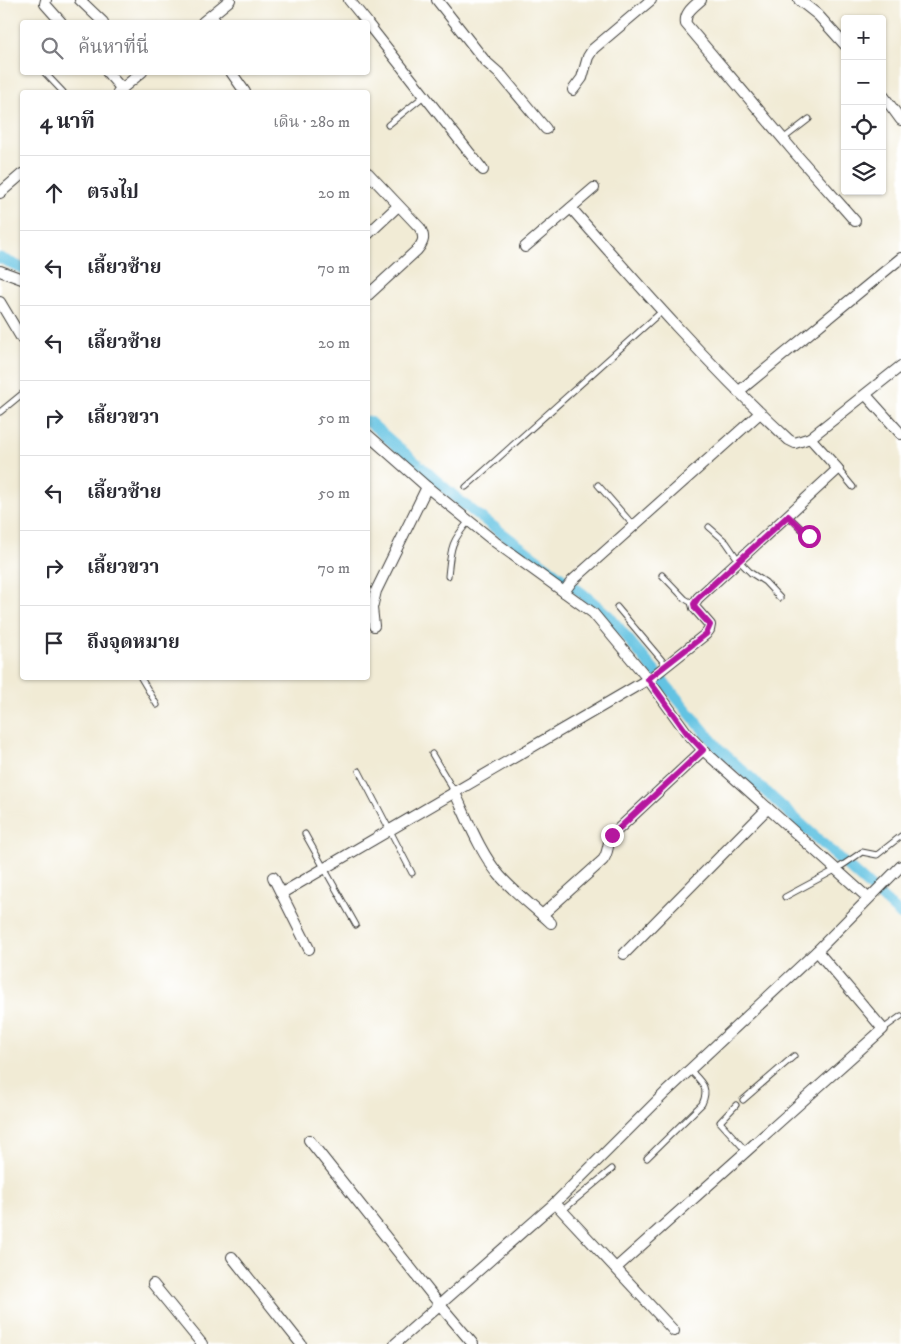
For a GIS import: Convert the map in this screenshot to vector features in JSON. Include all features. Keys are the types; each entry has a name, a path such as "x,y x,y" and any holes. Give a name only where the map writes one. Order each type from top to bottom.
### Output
{"street":[{"path":"46,0 45,4 48,9 59,20"},
{"path":"80,0 101,20"},
{"path":"349,0 365,20"},
{"path":"437,0 485,61 502,76 546,129"},
{"path":"573,90 582,78 588,57 593,49 651,0"},
{"path":"701,0 687,14 686,24 783,139 855,220"},
{"path":"799,0 818,15 841,41"},
{"path":"216,18 225,2"},
{"path":"370,27 483,170"},
{"path":"109,75 119,90"},
{"path":"121,90 139,75"},
{"path":"232,75 244,90"},
{"path":"886,99 901,120"},
{"path":"370,175 424,234 423,243 370,293"},
{"path":"0,193 20,180"},
{"path":"525,247 594,188"},
{"path":"370,232 398,206"},
{"path":"571,208 661,312 738,392 789,440 795,443 810,438 901,366"},
{"path":"738,392 901,258"},
{"path":"0,271 20,277"},
{"path":"0,302 20,336"},
{"path":"866,395 901,434"},
{"path":"567,587 760,413"},
{"path":"370,436 427,487 469,521 567,587 593,613 650,678 687,733 703,750 768,808 873,893"},
{"path":"282,893 650,678 706,634 710,625 695,608 694,604 698,598 838,469 810,438"},
{"path":"374,626 372,608 376,591 427,487"},
{"path":"542,915 603,860 608,853 612,835 703,750"},
{"path":"454,791 491,864 500,876 551,923"},
{"path":"624,954 768,808"},
{"path":"395,1344 558,1207 690,1070 818,950 901,866"},
{"path":"273,877 309,948"},
{"path":"616,1268 883,1029 818,950"},
{"path":"309,1140 440,1305 474,1344"},
{"path":"558,1207 674,1331"},
{"path":"232,1257 301,1344"},
{"path":"153,1284 202,1344"}],"lane":[{"path":"47,75 60,90"},
{"path":"388,125 424,96"},
{"path":"783,139 809,118"},
{"path":"466,487 661,312"},
{"path":"0,412 20,396"},
{"path":"838,469 853,487"},
{"path":"598,486 634,526"},
{"path":"788,516 809,536"},
{"path":"448,576 454,540 469,521"},
{"path":"710,527 726,542 739,561 751,573 765,582 780,598"},
{"path":"662,575 685,599 694,604"},
{"path":"617,607 664,668"},
{"path":"142,680 157,705"},
{"path":"432,754 454,791"},
{"path":"359,771 412,873"},
{"path":"306,834 356,925"},
{"path":"785,897 862,852 878,855 901,836"},
{"path":"883,1029 901,1016"},
{"path":"743,1100 794,1056"},
{"path":"647,1158 702,1104 706,1096 706,1088 690,1070"},
{"path":"736,1105 720,1122 746,1150"},
{"path":"558,1207 612,1169"}],"waterway":[{"path":"0,258 20,267"},
{"path":"370,423 462,503 583,594 609,616 719,749 901,915"}],"route":[{"path":"612,835 703,750 687,733 648,679 709,630 710,625 695,608 694,604 698,598 788,516 809,536"}]}
